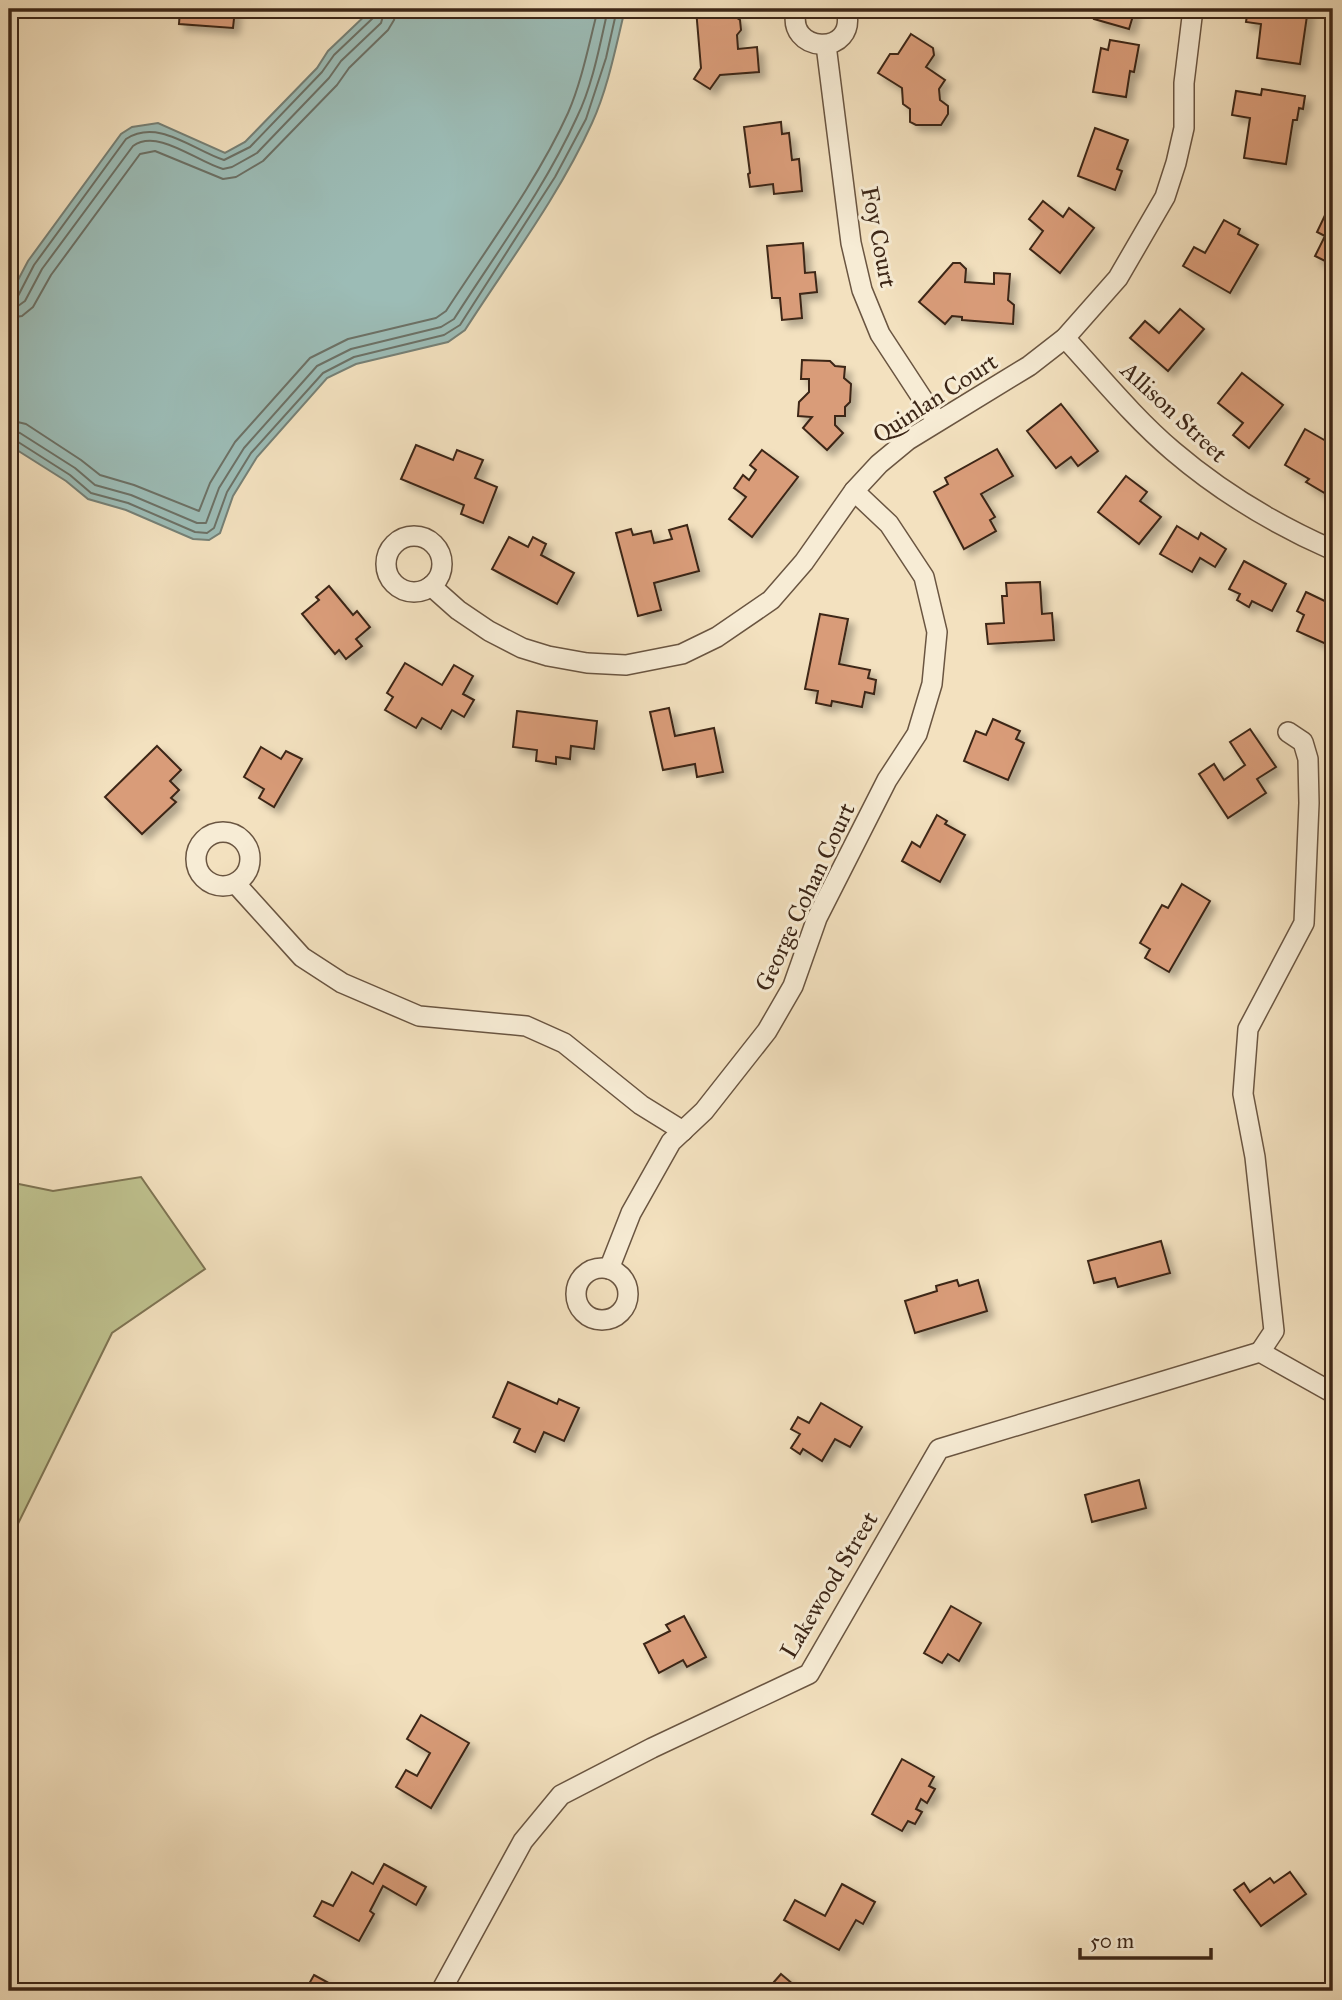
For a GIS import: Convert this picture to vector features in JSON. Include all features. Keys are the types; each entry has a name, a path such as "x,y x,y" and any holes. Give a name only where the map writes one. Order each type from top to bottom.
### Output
{"street":[{"path":"797,9 796,22 803,37 817,45 826,45 842,36 848,19 846,9"},
{"name":"Quinlan Court","path":"432,586 458,610 489,631 522,648 587,663 626,665 682,654 717,637 771,600 804,562 854,491 879,464 908,440 1028,366 1065,338 1118,278 1165,197 1184,128 1184,83 1193,9"},
{"name":"Foy Court","path":"826,45 851,243 862,290 880,334 937,421"},
{"name":"Allison Street","path":"1065,338 1171,450 1216,485 1257,511 1333,550"},
{"name":"George Cohan Court","path":"609,1269 631,1213 671,1142 704,1111 767,1031 793,986 817,918 887,780 917,734 932,684 937,632 924,577 889,524 854,491"},
{"path":"1288,732 1303,742 1308,759 1304,923 1248,1030 1243,1094 1255,1157 1273,1331 1260,1352 1333,1393"},
{"path":"236,884 302,957 342,983 419,1016 526,1026 564,1043 641,1105 683,1130"},
{"name":"Lakewood Street","path":"441,1991 523,1841 561,1795 652,1748 809,1674 939,1449 1260,1352"}],"green space":[{"path":"141,1177 205,1269 112,1333 9,1542 9,1182 53,1191"}],"water":[{"path":"372,9 625,9 603,96 579,150 549,203 465,330 448,342 356,364 327,378 257,457 233,496 220,533 209,540 193,539 126,510 88,499 66,481 9,445 9,297 28,261 121,134 132,127 158,123 225,153 245,142 317,68 328,51"}],"building":[{"path":"180,9 235,9 233,28 179,24"},
{"path":"696,9 733,9 733,15 740,20 738,49 757,47 759,72 720,75 710,89 694,79 701,68"},
{"path":"1097,9 1135,9 1129,29 1094,19"},
{"path":"1248,9 1308,9 1300,64 1257,58 1261,24 1246,22"},
{"path":"911,34 933,48 934,55 926,67 945,80 939,89 940,100 948,106 948,114 941,125 916,125 910,122 910,109 903,104 902,88 878,73 890,54 898,54"},
{"path":"1110,40 1139,45 1134,72 1130,71 1126,97 1093,92 1101,48 1108,50"},
{"path":"1262,89 1305,96 1303,109 1299,108 1297,120 1293,120 1286,164 1244,158 1250,118 1232,115 1236,91 1261,95"},
{"path":"781,122 782,134 789,133 792,160 799,159 802,191 774,194 773,184 750,187 744,127"},
{"path":"1095,128 1128,140 1117,169 1122,171 1115,190 1078,176"},
{"path":"1043,201 1063,217 1069,208 1094,228 1060,273 1030,249 1043,231 1029,219"},
{"path":"1328,209 1333,212 1333,265 1315,256 1325,236 1317,232"},
{"path":"1224,220 1240,229 1238,234 1258,245 1230,293 1183,266 1194,247 1205,253"},
{"path":"803,243 805,273 815,272 817,292 800,294 802,318 782,320 780,298 772,298 767,246"},
{"path":"953,263 960,263 966,269 965,282 994,284 994,273 1010,274 1008,300 1014,305 1013,324 962,320 962,317 952,316 945,324 919,302"},
{"path":"1180,309 1204,329 1168,371 1130,338 1145,321 1159,333"},
{"path":"802,360 830,361 835,366 845,367 844,378 851,384 850,402 845,407 845,416 835,416 835,425 843,433 827,450 803,428 812,417 798,416 799,402 809,392 809,379 801,379"},
{"path":"1242,373 1283,405 1249,448 1233,435 1243,423 1218,403"},
{"path":"1061,404 1098,451 1078,466 1071,457 1056,468 1027,431"},
{"path":"1305,429 1333,445 1333,498 1306,482 1309,479 1285,465"},
{"path":"416,445 453,460 457,450 483,460 475,478 497,487 483,523 461,514 464,505 401,479"},
{"path":"997,449 1013,476 981,494 995,517 990,520 996,531 964,549 934,492 948,484 945,478"},
{"path":"762,450 798,477 752,537 729,519 746,497 734,488 743,475 749,480 756,470 750,465"},
{"path":"1126,476 1147,492 1140,501 1161,517 1139,544 1098,512"},
{"path":"687,525 699,571 654,583 661,610 638,616 616,533 631,529 633,535 651,531 654,543 672,539 669,530"},
{"path":"1177,526 1198,539 1201,533 1226,549 1215,567 1200,558 1192,572 1160,554"},
{"path":"509,537 528,547 533,537 546,544 541,555 574,573 557,604 492,569"},
{"path":"1244,561 1286,584 1272,611 1252,601 1249,607 1237,600 1240,594 1229,589"},
{"path":"1040,582 1042,614 1052,613 1054,640 988,644 986,624 1004,623 1002,596 1007,596 1006,583"},
{"path":"329,586 353,615 357,611 370,627 356,639 362,646 346,659 339,650 335,654 302,614 319,600 316,597"},
{"path":"1306,592 1333,605 1333,647 1297,631 1304,615 1297,611"},
{"path":"820,614 848,619 839,664 870,670 868,678 876,680 874,694 865,692 862,707 832,701 831,706 816,703 818,691 805,689"},
{"path":"405,663 442,685 454,665 473,676 463,694 474,700 464,717 452,710 441,729 422,718 416,728 385,710 393,697 387,693"},
{"path":"669,708 675,736 714,728 723,772 697,777 695,764 663,770 650,712"},
{"path":"517,711 597,721 594,749 571,746 570,759 556,757 556,764 536,761 537,750 513,747"},
{"path":"993,719 1020,731 1016,739 1024,743 1008,780 964,761 976,731 986,735"},
{"path":"1250,729 1276,767 1257,779 1266,793 1228,818 1199,774 1214,764 1224,780 1245,765 1230,742"},
{"path":"157,746 181,770 170,781 179,790 171,798 176,802 142,834 105,797"},
{"path":"261,747 281,759 286,751 302,759 274,807 259,798 264,789 244,777"},
{"path":"937,815 947,821 945,824 965,835 940,882 902,861 912,842 920,847"},
{"path":"1182,884 1210,901 1169,972 1145,958 1150,949 1140,943 1162,905 1168,908"},
{"path":"1161,1241 1170,1273 1118,1287 1115,1278 1094,1283 1088,1261"},
{"path":"957,1280 959,1286 978,1280 987,1311 915,1333 905,1301 937,1291 936,1286"},
{"path":"508,1382 557,1404 559,1399 579,1408 564,1441 544,1432 535,1452 514,1442 520,1429 493,1417"},
{"path":"821,1403 862,1427 850,1447 835,1439 822,1461 803,1449 800,1454 791,1448 800,1434 791,1429 798,1417 809,1423"},
{"path":"1139,1480 1146,1508 1092,1522 1085,1495"},
{"path":"951,1606 981,1623 959,1661 948,1654 942,1663 924,1653"},
{"path":"684,1616 706,1657 687,1667 683,1660 659,1673 644,1644 670,1631 666,1625"},
{"path":"421,1715 469,1743 431,1808 396,1787 406,1770 417,1776 430,1753 407,1739"},
{"path":"902,1759 934,1777 929,1786 935,1789 927,1803 921,1799 916,1809 922,1812 915,1824 908,1821 902,1831 872,1814"},
{"path":"384,1864 426,1887 416,1905 383,1886 370,1911 374,1914 359,1941 314,1916 322,1901 333,1906 352,1872 373,1884"},
{"path":"1290,1872 1306,1894 1261,1926 1234,1890 1244,1883 1250,1892 1270,1878 1274,1883"},
{"path":"842,1884 875,1902 863,1924 856,1920 839,1950 784,1920 795,1900 825,1916"},
{"path":"781,1974 801,1991 766,1991"},
{"path":"314,1975 338,1988 336,1991 305,1991"}]}
